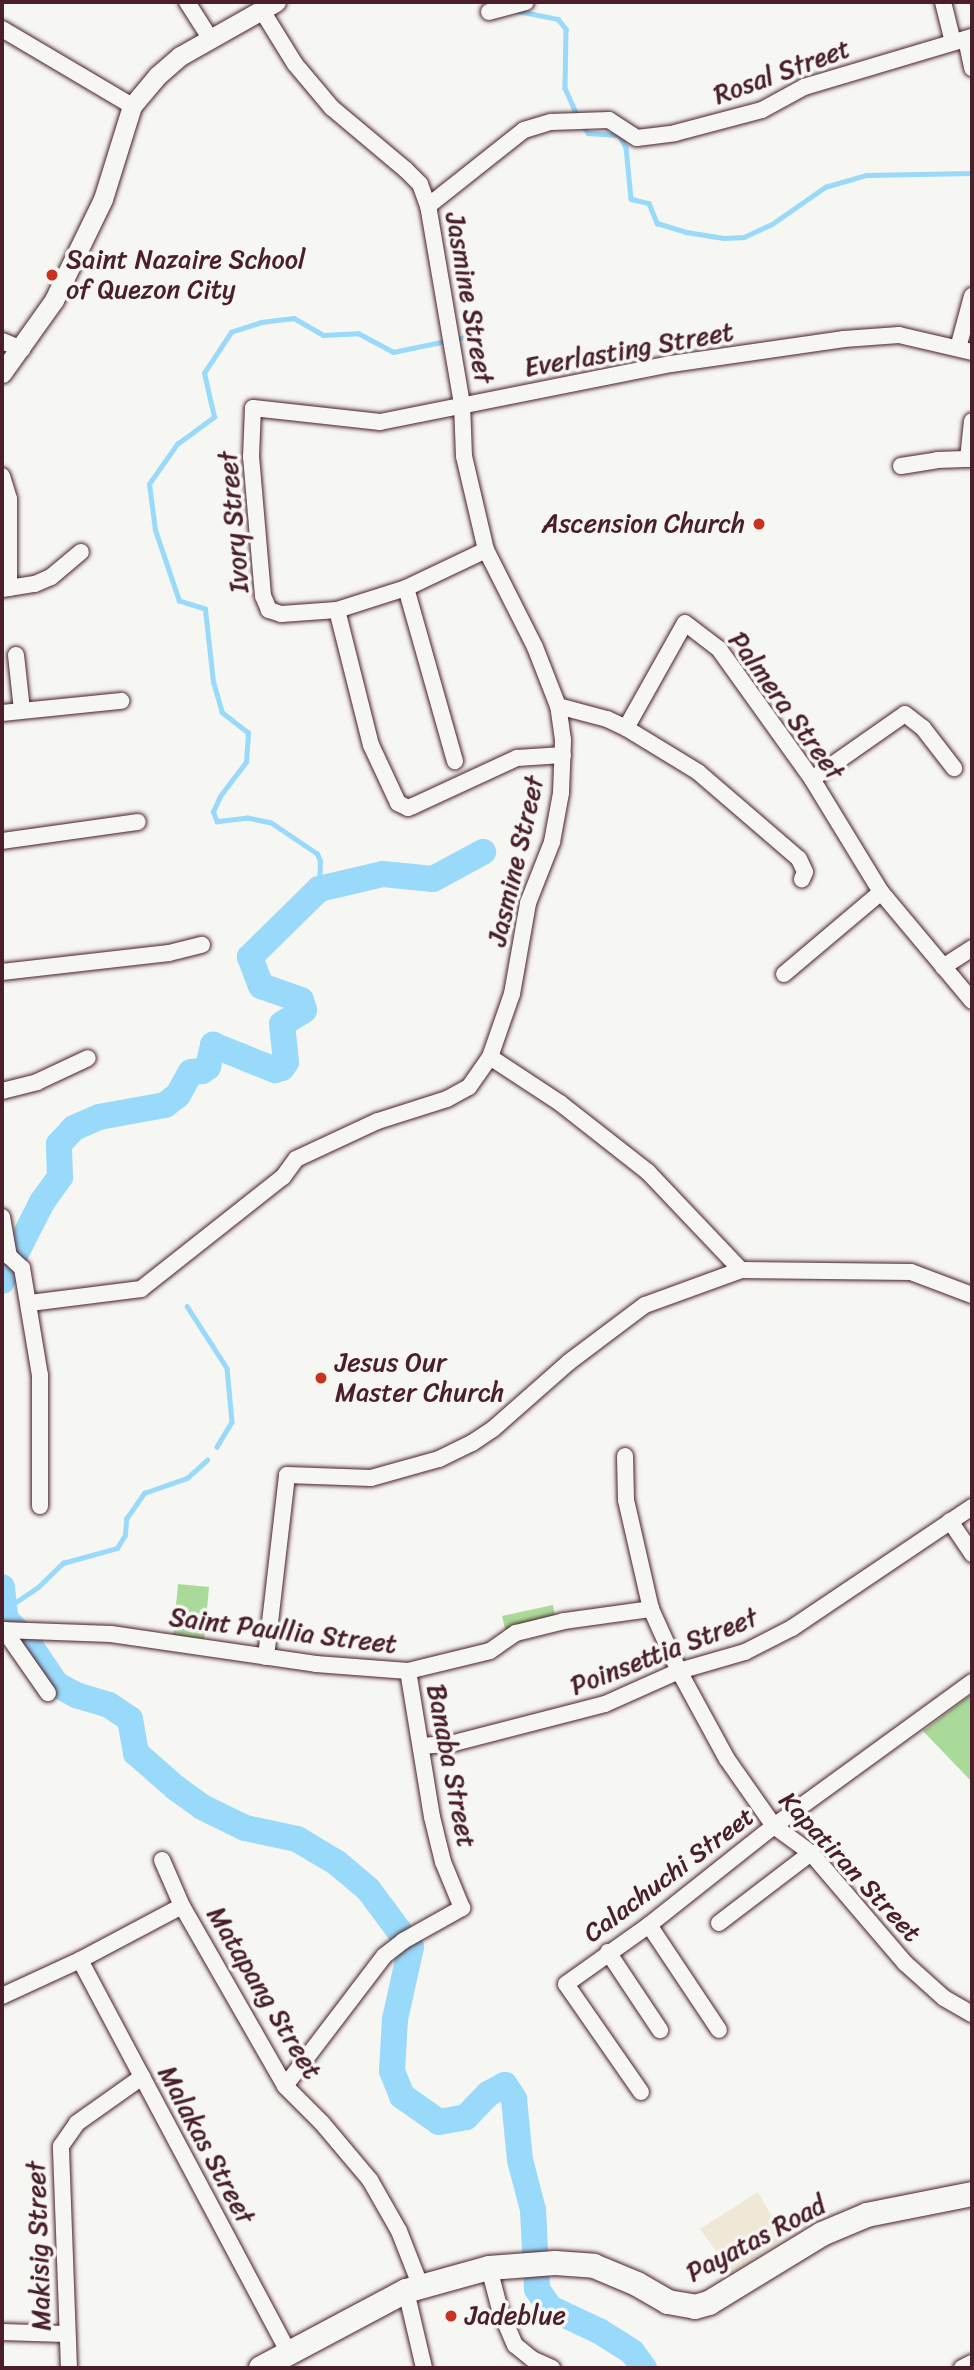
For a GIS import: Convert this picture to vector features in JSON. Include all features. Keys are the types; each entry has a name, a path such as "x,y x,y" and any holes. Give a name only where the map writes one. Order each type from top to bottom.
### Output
{"main road":[{"name":"Payatas Road","path":"261,2368 414,2289 489,2268 555,2263 594,2266 637,2284 668,2302 695,2307 709,2303 822,2234 867,2215 972,2194"}],"street":[{"path":"187,2 210,38"},
{"path":"495,11 526,2"},
{"path":"943,2 964,39 972,68"},
{"path":"2,373 22,349 54,300 103,199 132,106 180,55 269,6"},
{"name":"Jasmine Street","path":"30,1303 141,1289 283,1177 296,1159 378,1121 447,1099 468,1087 490,1057 512,993 528,903 552,842 561,793 563,755 558,706 535,647 486,550 464,456 462,404 428,206 420,184 332,108 310,83 295,64 269,6"},
{"path":"2,29 132,106"},
{"name":"Rosal Street","path":"428,206 524,130 551,122 610,120 637,138 675,133 762,110 804,87 964,39"},
{"path":"965,350 972,296"},
{"name":"Everlasting Street","path":"253,408 380,422 462,404 558,389 670,364 844,339 899,335 965,350"},
{"path":"2,341 22,349"},
{"name":"Ivory Street","path":"253,408 251,457 263,596 269,610 281,614 337,610 406,588 486,550"},
{"path":"901,466 970,459 972,421"},
{"path":"2,476 9,499 6,588 35,584 51,577 81,552"},
{"path":"406,588 455,761"},
{"path":"337,610 371,745 390,789 402,805 413,806 517,758 563,755"},
{"name":"Palmera Street","path":"626,728 685,623 719,649 812,779 881,892 972,1001"},
{"path":"16,655 22,710"},
{"path":"2,713 121,701"},
{"path":"558,706 626,728 698,772 804,865 802,879"},
{"path":"812,779 905,714 923,728 954,768"},
{"path":"2,841 138,822"},
{"path":"784,974 881,892"},
{"path":"2,972 169,953 202,945"},
{"path":"943,967 972,948"},
{"path":"490,1057 560,1103 648,1172 741,1270"},
{"path":"2,1091 37,1082 88,1058"},
{"path":"2,1217 9,1256 22,1268 40,1375 40,1506"},
{"path":"266,1657 287,1475 371,1478 439,1459 493,1429 569,1362 645,1305 741,1270 911,1272 972,1295"},
{"name":"Kapatiran Street","path":"625,1456 626,1500 652,1609 679,1671 727,1759 774,1826 811,1853 905,1963 944,1998 972,2014"},
{"name":"Poinsettia Street","path":"422,1746 464,1741 605,1704 679,1671 745,1652 792,1628 972,1507"},
{"path":"950,1521 972,1554"},
{"name":"Saint Paullia Street","path":"11,1631 111,1634 266,1657 408,1671 490,1651 516,1633 552,1624 652,1609"},
{"path":"11,1631 47,1693"},
{"name":"Banaba Street","path":"285,2086 384,1956 403,1941 462,1908 443,1862 432,1817 408,1671"},
{"name":"Calachuchi Street","path":"641,2092 566,1984 649,1925 774,1826 972,1682"},
{"path":"719,1923 811,1853"},
{"name":"Matapang Street","path":"162,1860 182,1906 285,2086 322,2123 370,2179 399,2231 414,2289 424,2368"},
{"path":"2,1996 80,1960 182,1906"},
{"path":"649,1925 719,2030"},
{"path":"608,1952 660,2030"},
{"name":"Malakas Street","path":"80,1960 289,2353"},
{"name":"Makisig Street","path":"69,2368 65,2334 61,2146 77,2123 142,2077"},
{"path":"489,2268 500,2310 515,2345 532,2364 552,2368"},
{"path":"2,2332 65,2334"},
{"path":"962,2368 972,2362"}],"shaded area":[{"path":"758,2192 784,2238 732,2273 700,2229"}],"green space":[{"path":"178,1584 209,1587 204,1642 173,1639"},
{"path":"553,1605 557,1626 507,1637 502,1616"},
{"path":"972,1694 972,1782 923,1731"}],"waterway":[{"path":"518,11 558,19 566,29 565,88 578,117"},
{"path":"583,125 588,133 619,135 626,147 631,199 649,203 657,223 686,232 724,238 744,237 772,224 825,187 866,175 972,173"},
{"path":"319,889 320,861 317,854 271,823 248,818 217,822 213,812 220,796 246,762 248,733 222,713 213,682 205,609 179,601 155,530 149,484 177,444 214,417 204,373 231,332 261,322 294,318 323,335 358,333 393,352 470,336 482,313"},
{"path":"2,1281 42,1202 60,1177 59,1144 74,1128 99,1117 165,1105 178,1095 191,1072 202,1071 208,1067 213,1045 275,1070 282,1068 286,1062 282,1024 304,1010 301,1000 261,986 250,957 319,889 383,874 433,879 483,852"},
{"path":"187,1306 227,1368 232,1422 217,1447"},
{"path":"5,1616 13,1604 38,1587 63,1563 117,1548 125,1535 126,1519 144,1493 187,1478 207,1460"},
{"path":"2,1587 5,1616"},
{"path":"2,1616 25,1638 56,1684 76,1695 109,1705 130,1719 136,1753 176,1788 202,1807 245,1828 297,1839 337,1863 368,1889 411,1947 395,2019 392,2071 402,2096 439,2122 466,2117 488,2094 505,2085 514,2099 520,2160 533,2210 537,2289 550,2308 599,2331 632,2352 644,2368"}],"place":[{"name":"Saint Nazaire School of Quezon City","path":"52,275"},
{"name":"Ascension Church","path":"759,524"},
{"name":"Jesus Our Master Church","path":"321,1378"},
{"name":"Jadeblue","path":"451,2316"}]}
